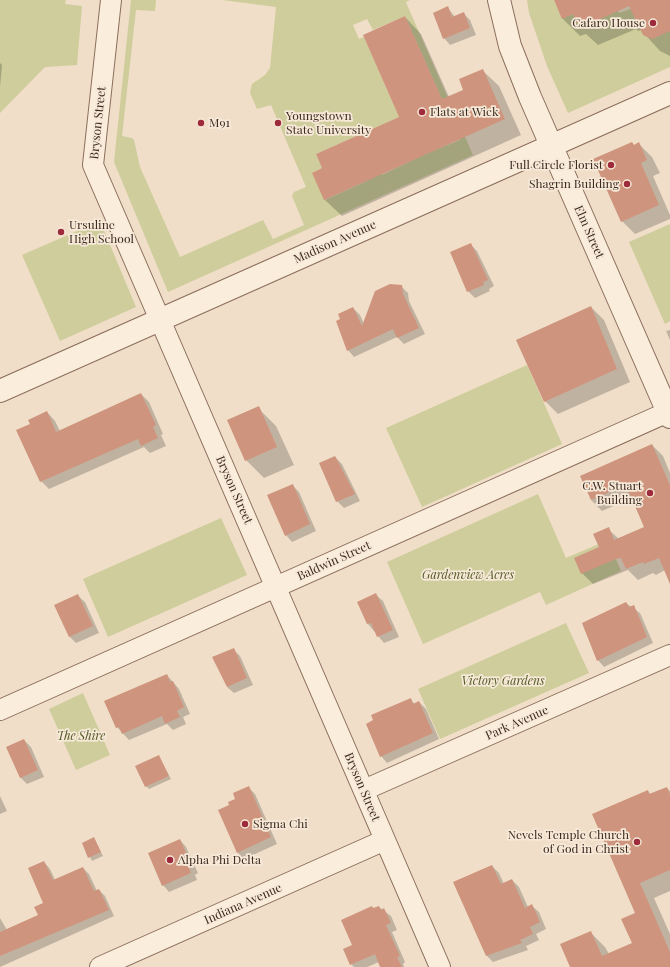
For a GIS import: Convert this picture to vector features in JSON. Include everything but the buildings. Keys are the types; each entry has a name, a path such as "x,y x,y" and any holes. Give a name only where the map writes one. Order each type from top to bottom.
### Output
{"street":[{"name":"Bryson Street","path":"111,0 93,165 440,967"},
{"name":"Elm Street","path":"499,0 510,46 551,146 669,414"},
{"name":"Madison Avenue","path":"0,392 670,93"},
{"name":"Baldwin Street","path":"0,710 669,414"},
{"name":"Park Avenue","path":"364,790 670,655"},
{"name":"Indiana Avenue","path":"100,967 385,840"}],"green space":[{"path":"0,0 66,0 65,4 82,6 77,65 45,67 0,113"},
{"path":"131,0 156,0 155,11 136,10 122,136 132,138 134,140 140,167 180,257 263,220 273,239 304,225 292,196 294,192 306,187 271,105 257,109 250,93 252,84 265,75 270,68 276,7 222,0 410,0 406,2 408,7 473,155 168,292 114,162","holes":["405,16 460,140 411,160 382,175 381,173 366,179 367,181 325,200 312,173 322,168 316,154 399,117 364,37 359,39 353,25 367,19 373,30"]},
{"path":"527,0 554,0 562,18 573,14 580,28 602,18 613,0 619,13 633,8 637,16 634,18 639,29 644,29 642,34 651,38 670,27 670,67 568,113 547,66 529,13"},
{"path":"100,221 136,307 60,341 22,255"},
{"path":"670,224 670,321 665,324 629,242"},
{"path":"527,365 562,444 422,507 386,428"},
{"name":"Gardenview Acres","path":"538,494 566,558 608,540 621,571 546,605 540,592 423,644 387,562"},
{"path":"221,518 247,575 108,637 83,579"},
{"name":"Victory Gardens","path":"566,623 589,673 440,739 418,689"},
{"name":"The Shire","path":"83,693 110,755 76,770 49,709"}],"place":[{"name":"Cafaro House","path":"653,23"},
{"name":"Flats at Wick","path":"422,112"},
{"name":"M91","path":"201,123"},
{"name":"Youngstown State University","path":"278,123"},
{"name":"Full Circle Florist","path":"611,165"},
{"name":"Shagrin Building","path":"627,184"},
{"name":"Ursuline High School","path":"61,232"},
{"name":"C.W. Stuart Building","path":"650,493"},
{"name":"Sigma Chi","path":"245,824"},
{"name":"Nevels Temple Church of God in Christ","path":"637,842"},
{"name":"Alpha Phi Delta","path":"170,860"}]}
